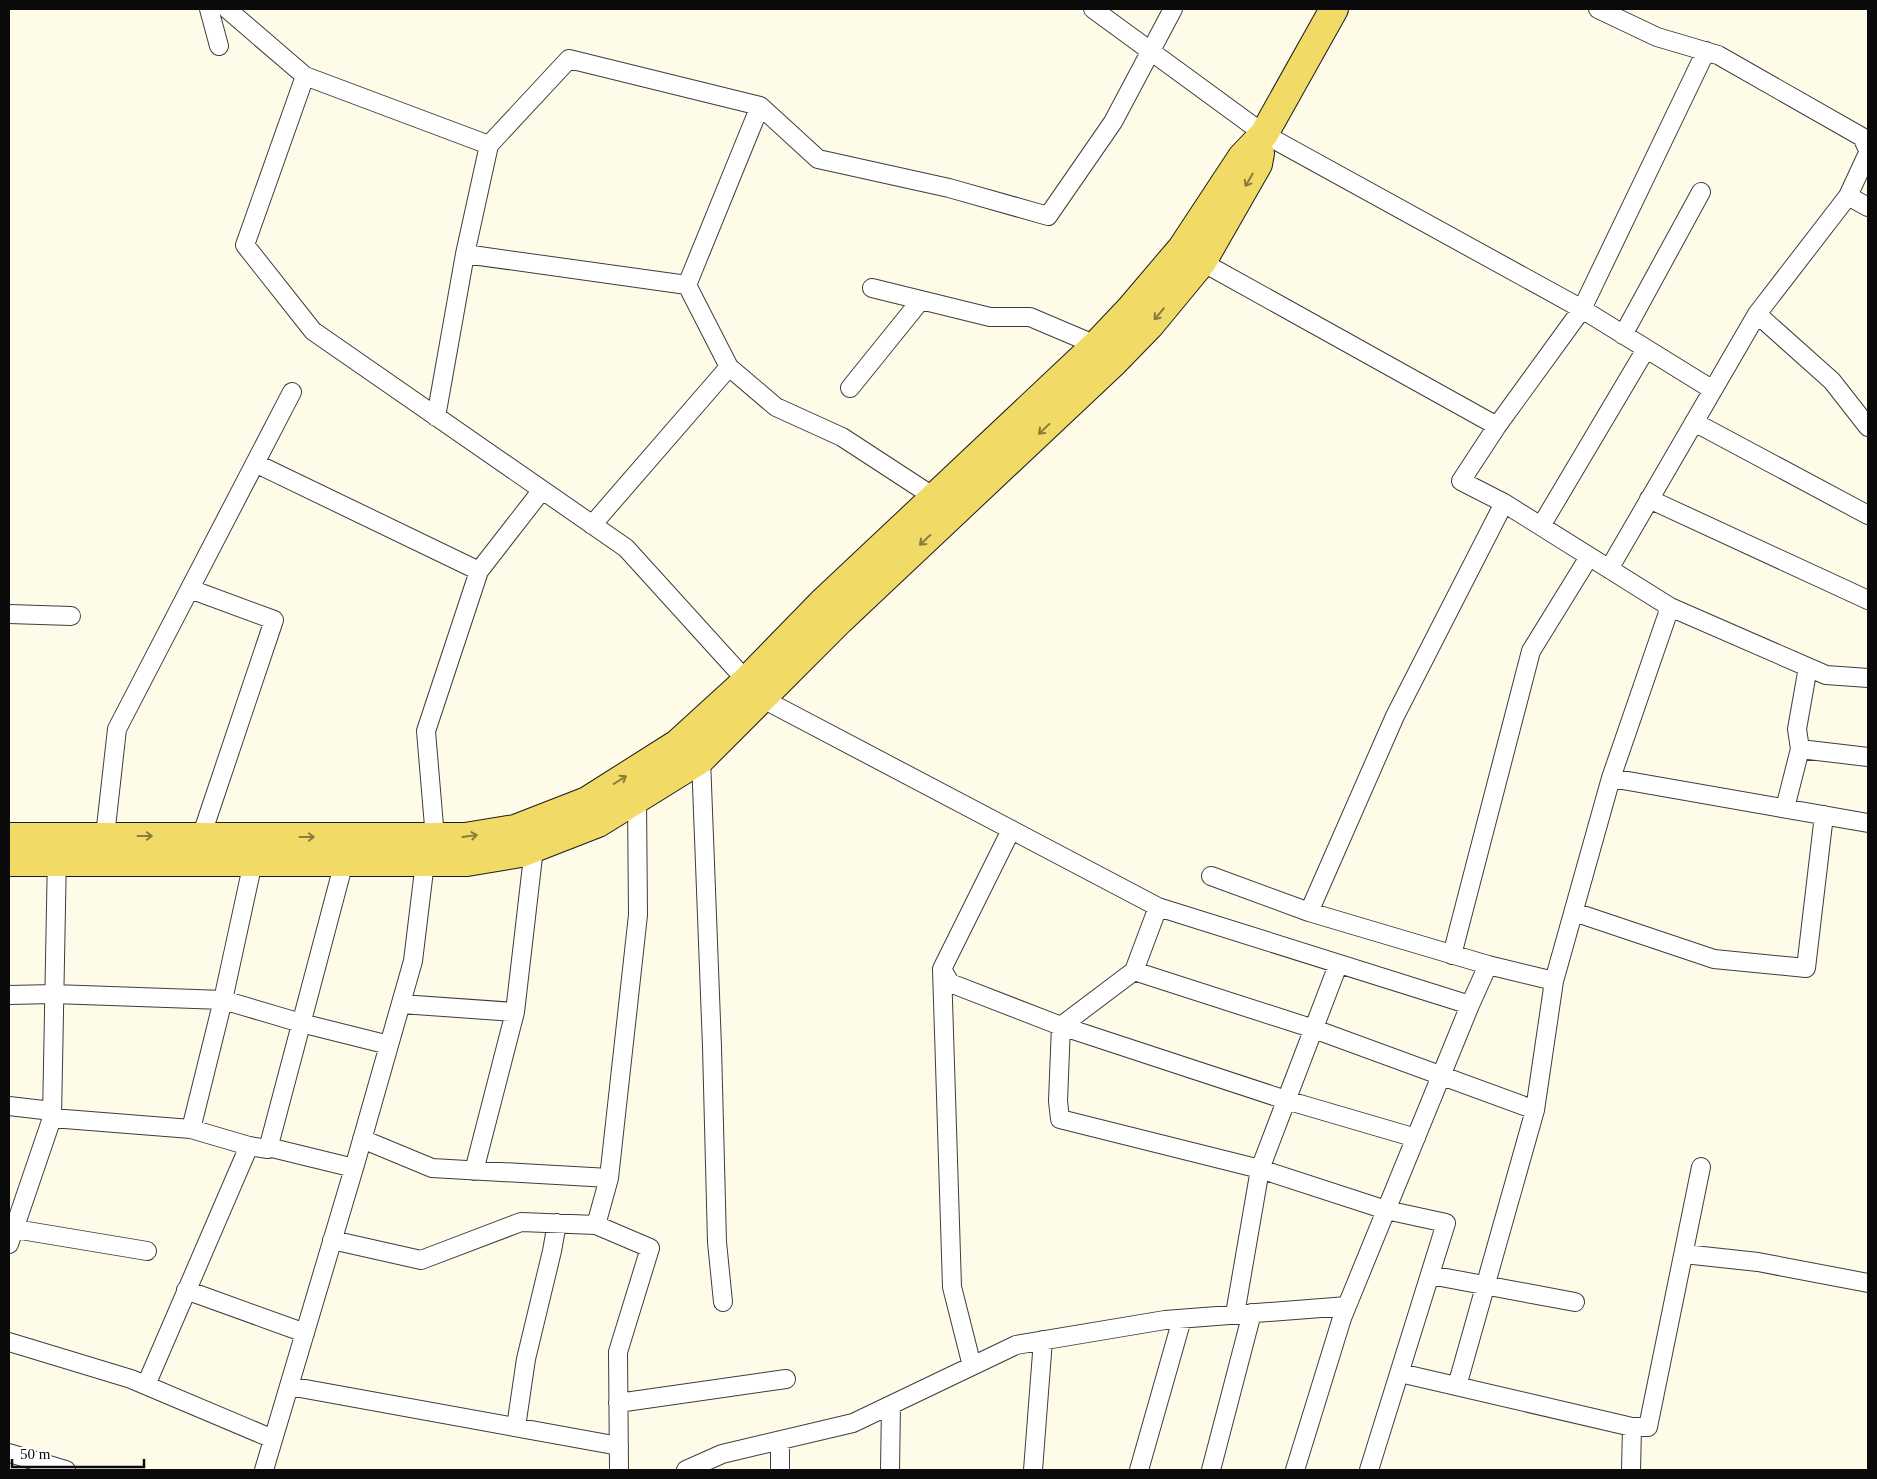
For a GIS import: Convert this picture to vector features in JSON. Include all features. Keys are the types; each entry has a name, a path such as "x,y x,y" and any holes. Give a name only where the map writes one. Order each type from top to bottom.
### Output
{"main road":[{"path":"9,862 105,836 201,837 429,846 467,862 521,853 598,823 701,758 754,690 831,611 934,497 1096,345 1131,308 1182,248 1242,156 1264,134 1334,9"},
{"path":"831,611 1114,362 1150,325 1202,262 1258,164 1264,134"},
{"path":"9,836 57,848 253,862 344,862 429,846 515,829 587,801 677,744 754,690"}],"street":[{"path":"208,9 219,46"},
{"path":"227,9 305,76 489,145"},
{"path":"1093,9 1264,134 1582,309 1713,390"},
{"path":"436,417 465,254 489,145 569,59 760,106 818,159 949,188 1048,216 1113,122 1174,9"},
{"path":"1598,9 1657,37 1718,55 1862,138 1868,151 1848,196 1757,314 1609,569"},
{"path":"1706,51 1582,309 1498,426 1461,482 1541,526 1670,607 1826,675 1868,678"},
{"path":"305,76 245,245 313,331 626,548 754,690 1011,830 1158,907 1470,1005"},
{"path":"760,106 687,285 729,367 776,407 842,437 934,497"},
{"path":"1623,335 1702,192"},
{"path":"1848,196 1868,207"},
{"path":"465,254 687,285"},
{"path":"1202,262 1498,426"},
{"path":"872,288 990,317 1030,317 1096,345"},
{"path":"850,388 922,300"},
{"path":"1757,314 1832,381 1868,427"},
{"path":"1541,526 1646,349"},
{"path":"592,525 729,367"},
{"path":"105,836 117,729 292,392"},
{"path":"1694,422 1868,515"},
{"path":"255,463 479,571"},
{"path":"264,1470 354,1168 413,961 429,846 426,731 479,571 542,490"},
{"path":"1649,499 1868,600"},
{"path":"1310,912 1395,716 1504,504"},
{"path":"1452,955 1531,650 1590,557"},
{"path":"190,589 274,620 201,837"},
{"path":"1457,1386 1535,1110 1554,981 1611,778 1670,607"},
{"path":"9,614 71,616"},
{"path":"1785,808 1800,748 1797,729 1808,667"},
{"path":"1800,748 1868,757"},
{"path":"701,758 717,1242 723,1302"},
{"path":"1611,778 1868,823"},
{"path":"596,1225 609,1178 638,915 637,799"},
{"path":"1574,912 1714,959 1806,968 1824,816"},
{"path":"972,1366 952,1287 942,969 1011,830"},
{"path":"57,848 52,1115 11,1233 146,1251"},
{"path":"474,1171 515,1012 534,848"},
{"path":"191,1129 223,1000 253,862"},
{"path":"268,1148 344,862"},
{"path":"1211,876 1310,912 1488,966 1554,981"},
{"path":"1061,1026 1134,971 1158,907"},
{"path":"1211,1470 1244,1314 1260,1169 1338,965"},
{"path":"1296,1470 1347,1306 1470,1005 1488,966"},
{"path":"942,969 950,983 1061,1026 1286,1100 1416,1138"},
{"path":"1134,971 1314,1029 1535,1110"},
{"path":"9,995 54,994 223,1000 301,1023 389,1045"},
{"path":"401,1004 515,1012"},
{"path":"1061,1026 1058,1101 1060,1119 1260,1169 1386,1210 1446,1223 1369,1470"},
{"path":"9,1106 52,1115 191,1129 249,1146 268,1148 354,1168"},
{"path":"362,1139 432,1168 609,1178"},
{"path":"146,1385 249,1146"},
{"path":"1400,1373 1632,1427 1648,1427 1701,1167"},
{"path":"332,1240 421,1260 521,1222 596,1225 650,1248 618,1352 619,1470"},
{"path":"516,1427 526,1359 552,1251 556,1224"},
{"path":"1684,1254 1758,1262 1868,1283"},
{"path":"1430,1274 1575,1302"},
{"path":"186,1290 305,1333"},
{"path":"686,1470 722,1454 852,1423 1016,1345 1165,1320 1347,1306"},
{"path":"1139,1470 1182,1319"},
{"path":"1033,1470 1043,1340"},
{"path":"9,1342 131,1379 273,1439"},
{"path":"618,1402 786,1379"},
{"path":"289,1386 619,1446"},
{"path":"890,1470 891,1405"},
{"path":"1631,1470 1632,1427"},
{"path":"780,1440 780,1470"},
{"path":"9,1453 66,1470"}]}
